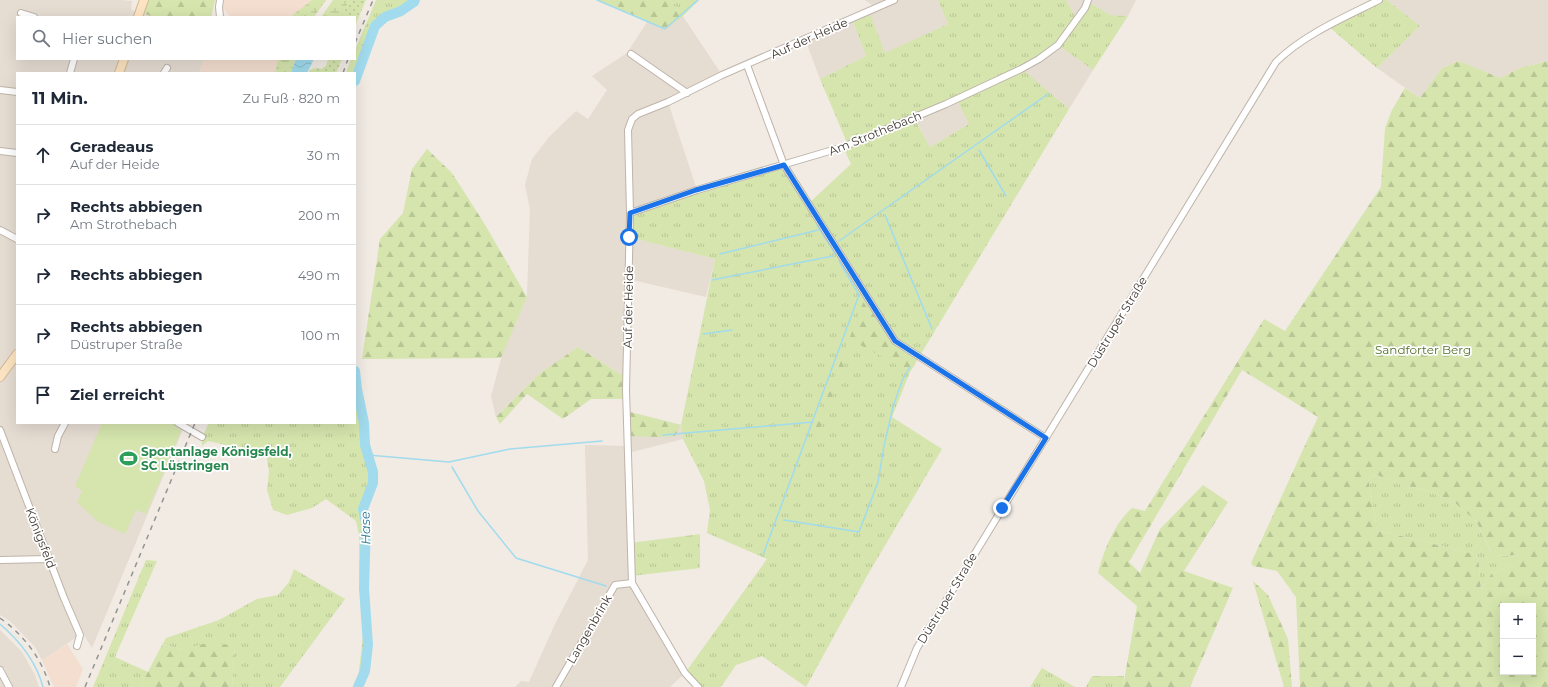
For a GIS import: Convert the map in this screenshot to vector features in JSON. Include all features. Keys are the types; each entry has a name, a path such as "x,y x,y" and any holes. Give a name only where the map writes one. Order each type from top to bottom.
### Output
{"main road":[{"path":"138,16 144,0"},
{"path":"119,72 124,60"},
{"path":"0,377 16,355"}],"street":[{"path":"220,0 220,16"},
{"name":"Auf der Heide","path":"698,687 685,673 632,583 626,390 630,213 628,130 632,119 638,114 894,0"},
{"name":"Am Strothebach","path":"630,213 696,190 848,145 946,104 1033,63 1058,45 1085,8 1088,0"},
{"name":"Düstruper Straße","path":"901,687 917,648 1276,62 1287,50 1328,26 1379,0"},
{"path":"21,13 31,16"},
{"path":"630,54 687,93"},
{"path":"70,72 74,60"},
{"path":"747,65 784,165 895,341 1046,438"},
{"path":"0,90 16,92"},
{"path":"0,151 16,153"},
{"path":"0,230 16,238"},
{"path":"55,448 64,424"},
{"path":"180,424 202,437"},
{"name":"Königsfeld","path":"0,430 49,559 80,635 77,646"},
{"path":"0,560 49,559"},
{"name":"Langenbrink","path":"556,687 615,585 632,583"},
{"path":"0,670 9,687"}],"shaded area":[{"path":"0,0 132,1 131,10 144,14 149,0 215,0 211,16 16,16 16,60 204,60 199,72 16,72 16,424 176,424 183,429 92,648 83,633 42,660 35,647 10,621 0,615"},
{"path":"224,0 312,0 291,16 229,16 223,7"},
{"path":"865,0 938,0 948,24 885,54 869,11 876,8"},
{"path":"1066,0 1136,0 1128,16 1110,15 1087,1 1077,20"},
{"path":"1387,0 1548,0 1548,61 1520,68 1500,78 1459,61 1442,68 1420,98 1377,68 1420,26"},
{"path":"680,12 722,75 668,102 697,190 629,237 715,259 706,297 628,279 626,374 620,374 578,347 539,374 496,417 491,396 503,352 527,297 530,209 525,185 532,159 550,136 576,111 588,119 607,90 592,76 627,53 649,19"},
{"path":"852,19 866,56 820,79 805,39"},
{"path":"1058,45 1093,70 1069,109 1021,69"},
{"path":"204,60 278,60 275,72 199,72"},
{"path":"956,99 969,124 930,147 914,117"},
{"path":"626,411 681,425 683,439 628,453 632,583 685,673 670,687 515,687 521,681 529,682 555,624 588,560 585,445 628,446"},
{"path":"0,630 22,652 35,675 39,687 0,687"},
{"path":"67,644 83,669 76,687 54,687 42,660"}],"green space":[{"path":"149,0 215,0 211,16 151,16 144,14"},
{"path":"312,0 326,0 315,16 291,16"},
{"path":"333,0 350,0 342,16 322,16"},
{"path":"350,0 366,0 356,24 356,16 342,16"},
{"path":"376,0 415,0 401,11 385,17 375,26 356,78 356,72 346,72 351,60 356,60 356,48"},
{"path":"597,0 670,0 682,17 665,29"},
{"path":"670,0 699,0 682,17"},
{"path":"938,0 1066,0 1077,20 1087,1 1110,15 1128,16 1093,70 1058,45 1022,69 1069,109 910,372 892,417 942,449 867,576 806,687 762,656 736,665 721,687 698,687 685,673 767,559 707,533 710,510 704,481 683,439 681,425 715,259 629,237 630,213 784,165 808,204 851,164 843,147 848,145 820,79 866,56 852,19 869,11 885,53 948,24","holes":["956,99 969,124 930,147 914,118"]},
{"path":"1379,0 1387,0 1420,26 1377,68 1328,26"},
{"path":"278,60 296,60 291,72 275,72"},
{"path":"328,60 342,60 336,72 308,72 312,69 321,69 326,66"},
{"name":"Sandforter Berg","path":"1459,61 1500,78 1520,68 1548,61 1548,687 1300,687 1296,597 1277,571 1253,566 1251,563 1318,417 1242,370 1129,562 1140,573 1160,529 1203,485 1228,502 1184,571 1233,588 1190,687 1123,687 1137,606 1098,573 1110,538 1120,522 1132,508 1145,511 1264,319 1285,331 1381,187 1385,128 1392,110 1405,88 1420,98 1442,68","holes":["1377,475 1399,484 1425,490 1454,502 1476,521 1493,556 1520,555 1521,562 1492,573 1481,590 1478,555 1377,530 1368,478"]},
{"path":"427,149 452,173 484,223 527,297 501,358 362,359 380,239 403,213 412,169"},
{"path":"866,302 892,344 917,360 910,372 853,341 811,451 807,450 863,303"},
{"path":"578,347 620,374 626,374 626,399 591,399 563,419 527,394 500,424 496,417 539,374"},
{"path":"356,380 364,423 365,445 373,472 373,483 363,509 366,523 364,588 368,645 365,671 358,687 354,687 358,678 364,628 359,574 359,535 356,521 326,499 312,508 287,515 273,510 267,490 269,471 266,454 208,441 202,446 202,437 208,424 356,424"},
{"path":"626,411 681,425 675,436 627,436"},
{"name":"Sportanlage Königsfeld, SC Lüstringen","path":"102,424 173,424 181,431 146,514 136,510 125,534 97,521 77,502 82,491 75,486"},
{"path":"1377,475 1399,484 1425,490 1454,502 1476,521 1493,556 1521,555 1521,562 1492,573 1481,590 1478,555 1377,530 1368,478"},
{"path":"700,534 700,568 631,576 630,543"},
{"path":"146,560 157,561 115,657 148,672 140,687 93,687"},
{"path":"294,569 345,599 280,687 232,687 235,646 183,649 162,645 166,638 219,620 257,599 278,595 289,582"},
{"path":"1253,581 1268,595 1288,639 1292,687 1284,687"},
{"path":"211,642 235,646 232,687 140,687 162,645 183,649"},
{"path":"1042,668 1075,687 1030,687"},
{"path":"1092,676 1124,676 1123,687 1086,687"}],"water":[{"path":"296,60 314,60 308,72 291,72"}],"waterway":[{"name":"Hase","path":"356,78 375,26 385,17 401,11 415,0"},
{"path":"597,0 665,29 698,0"},
{"path":"839,241 1048,94"},
{"path":"979,150 1006,196"},
{"path":"885,215 932,329"},
{"path":"817,225 836,255"},
{"path":"720,254 818,230"},
{"path":"712,280 833,256"},
{"path":"763,555 859,295 839,261"},
{"path":"703,334 732,330"},
{"path":"784,520 859,532 878,482 893,407 902,381 910,367"},
{"name":"Hase","path":"356,380 364,423 365,445 373,472 373,483 363,509 366,523 364,588 368,645 365,671 358,687"},
{"path":"663,435 813,422"},
{"path":"368,455 449,462 510,449 602,441"},
{"path":"452,467 478,511 516,558 606,586"},
{"path":"0,624 14,637 32,660 43,687"}],"railway":[{"path":"356,41 373,0"},
{"path":"343,72 348,60"},
{"path":"85,687 195,424"},
{"path":"0,618 17,632 31,648 47,677 50,687"}],"place":[{"name":"Sportanlage Königsfeld, SC Lüstringen","path":"128,458"}],"route":[{"path":"629,237 630,213 696,190 784,165 895,341 1046,438 1002,508"}]}
